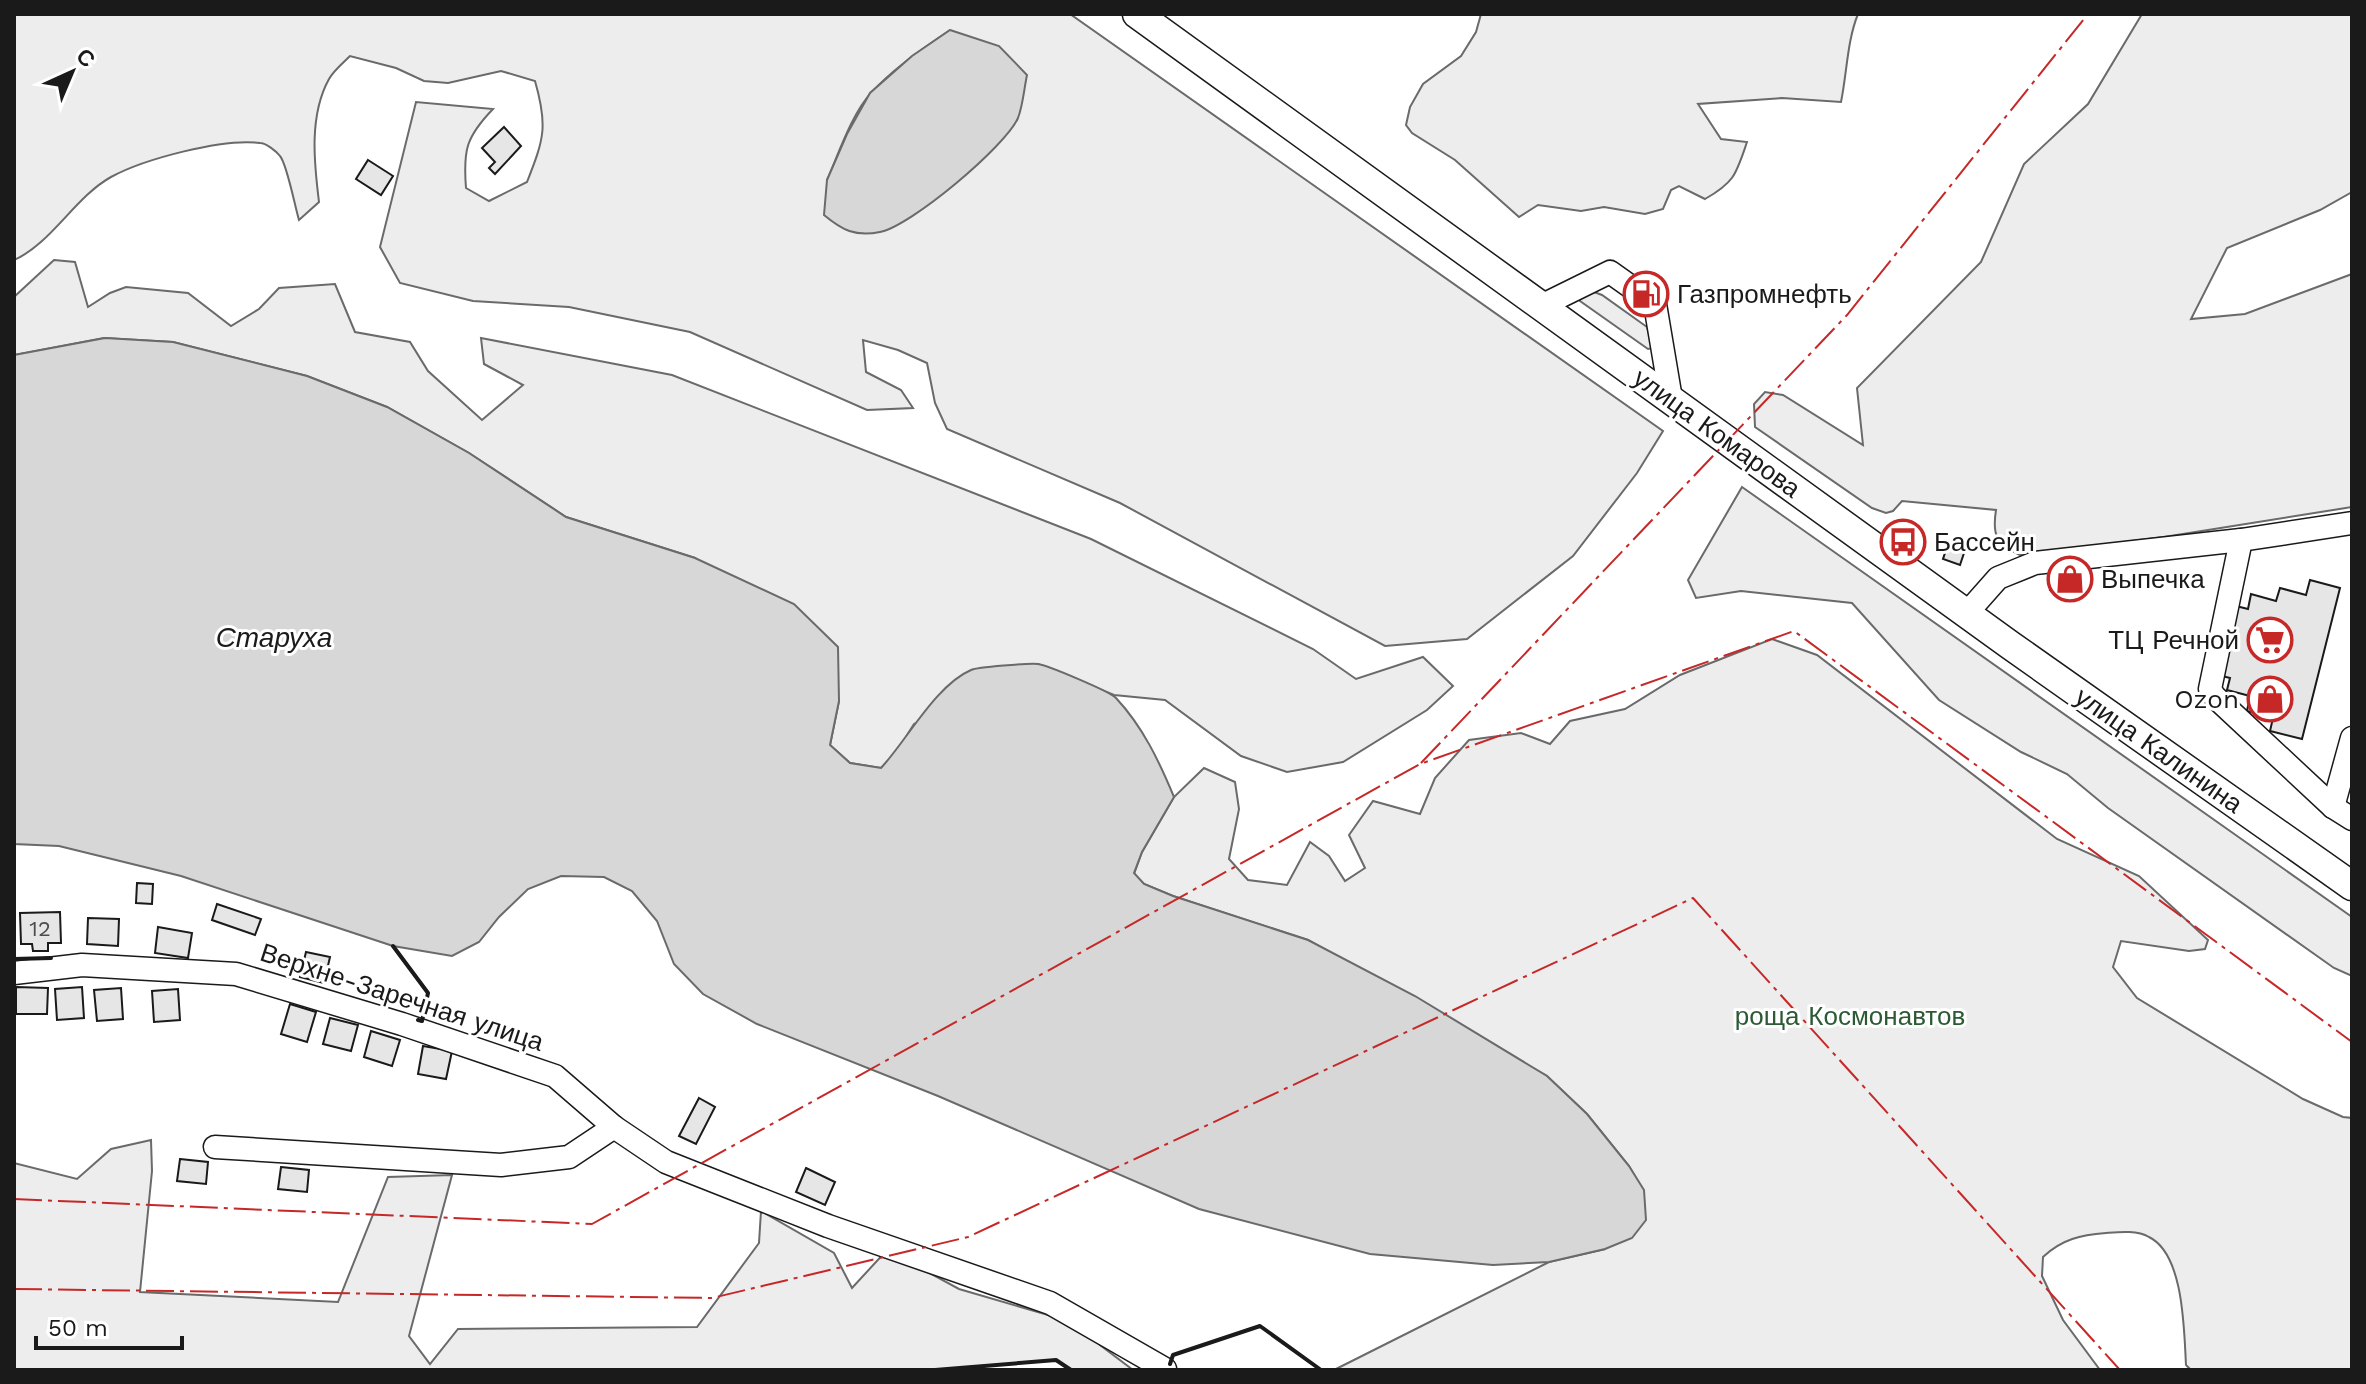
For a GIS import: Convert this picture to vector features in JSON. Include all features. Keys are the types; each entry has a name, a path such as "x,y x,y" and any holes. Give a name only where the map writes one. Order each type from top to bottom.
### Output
{"main road":[{"name":"улица Комарова","path":"1137,14 1967,613"},
{"name":"улица Калинина","path":"1967,613 2352,886"}],"street":[{"path":"1541,306 1610,272 1655,304 1671,399"},
{"path":"1967,613 1998,578 2035,563 2241,540 2352,523"},
{"path":"2241,540 2210,689 2343,813"},
{"path":"2343,813 2352,738"},
{"name":"Верхне-Заречная улица","path":"14,973 82,965 236,974 402,1024 555,1076 614,1127 666,1162 828,1226 1050,1303 1165,1369"},
{"path":"215,1147 501,1165 569,1157 614,1127"}],"green space":[{"path":"14,14 1070,14 1663,431 1637,473 1573,556 1467,639 1385,646 1120,503 947,429 935,403 927,363 898,350 863,340 866,372 901,390 913,408 867,410 690,332 569,307 473,301 400,283 380,247 416,102 493,109 468,145 466,188 489,201 527,182 542,132 539,96 535,81 501,71 448,83 424,81 396,68 350,56 331,76 318,108 315,139 319,202 299,220 283,161 278,154 262,143 226,144 163,157 111,177 86,196 40,243 14,260","holes":["950,30 827,180 846,134 865,101 900,66"]},
{"path":"1481,14 1858,14 1849,46 1841,102 1782,98 1698,104 1721,139 1747,142 1729,182 1705,199 1679,186 1671,190 1663,209 1645,214 1604,207 1581,211 1538,205 1519,217 1455,160 1412,133 1406,125 1410,107 1423,84 1461,56 1476,32"},
{"path":"2142,14 2352,14 2352,192 2320,210 2227,248 2191,319 2245,314 2352,274 2352,507 2164,537 2020,555 1998,538 1996,510 1902,501 1893,511 1886,513 1872,508 1755,427 1754,404 1765,392 1783,395 1863,445 1857,388 1981,262 2024,164 2088,104"},
{"path":"54,260 75,262 88,307 126,287 188,293 231,326 259,309 279,288 335,284 355,332 410,342 428,371 482,420 523,385 484,364 481,338 672,375 1091,539 1313,649 1356,679 1423,657 1453,686 1427,710 1343,762 1287,772 1241,756 1165,700 1114,695 1038,664 914,724 897,751 881,768 850,763 830,745 839,701 695,558 566,517 469,453 387,407 307,376 173,342 104,338 14,355 14,297"},
{"path":"1594,292 1647,327 1653,348 1648,349 1580,301 1580,298"},
{"path":"1742,487 2352,917 2352,976 2334,968 2108,808 2067,774 2021,752 1939,700 1852,603 1741,591 1696,598 1688,580"},
{"name":"роща Космонавтов","path":"1772,639 1817,655 2057,839 2139,876 2208,940 2205,949 2189,951 2121,941 2113,967 2137,998 2303,1099 2352,1118 2352,1370 2191,1370 2186,1365 2180,1294 2169,1259 2161,1246 2149,1237 2122,1232 2072,1239 2043,1257 2042,1276 2063,1320 2100,1370 1334,1370 1549,1262 1605,1249 1643,1190 1629,1166 1587,1114 1547,1076 1308,940 1144,884 1134,874 1142,852 1174,797 1204,768 1235,782 1239,809 1229,859 1248,880 1287,885 1310,842 1329,856 1345,881 1365,868 1349,835 1373,801 1420,814 1435,778 1469,740 1521,733 1550,744 1570,721 1625,709 1680,675"},
{"path":"151,1140 152,1171 140,1292 338,1302 388,1177 452,1175 409,1336 430,1364 458,1329 697,1327 759,1243 761,1211 834,1253 852,1288 887,1250 959,1289 1079,1324 1133,1370 1071,1370 1056,1360 935,1370 14,1370 14,1163 77,1179 111,1149"}],"water":[{"path":"950,30 999,46 1027,75 1018,118 1010,131 977,165 913,216 880,232 856,233 837,225 824,215 827,180 847,134 870,93 912,56"},
{"name":"Старуха","path":"105,338 173,342 307,376 387,407 469,453 566,517 695,558 794,604 838,647 839,701 830,745 850,763 881,768 934,700 958,677 971,670 1038,664 1112,695 1142,733 1174,797 1142,852 1134,873 1144,884 1308,940 1415,996 1547,1076 1587,1114 1629,1166 1644,1190 1646,1220 1632,1238 1605,1249 1549,1262 1493,1265 1370,1254 1199,1209 938,1096 757,1024 703,994 674,964 657,921 632,891 604,877 561,876 528,889 479,942 452,956 393,946 181,876 59,846 14,844 14,355"}],"building":[{"path":"504,127 521,146 495,174 489,168 495,162 482,148"},
{"path":"368,160 393,176 381,195 356,179"},
{"path":"1949,541 1966,547 1960,565 1943,559"},
{"path":"2065,574 2081,574 2082,585 2066,585 2056,596 2050,590"},
{"name":"ТЦ Речной","path":"2310,580 2340,588 2302,739 2270,731 2273,718 2247,711 2250,696 2227,690 2230,678 2206,672 2224,603 2248,609 2251,594 2276,601 2280,588 2306,595"},
{"path":"137,883 153,884 152,904 136,903"},
{"path":"217,904 261,919 255,935 212,920"},
{"path":"60,912 61,943 48,943 48,951 33,951 32,944 21,944 20,913"},
{"path":"88,918 119,919 118,946 87,944"},
{"path":"158,927 192,933 188,958 155,953"},
{"path":"306,952 330,957 324,983 300,977"},
{"path":"16,987 48,988 47,1014 16,1014"},
{"path":"82,987 84,1018 57,1020 55,989"},
{"path":"121,988 123,1019 97,1021 94,990"},
{"path":"178,989 180,1020 154,1022 152,991"},
{"path":"290,1004 316,1012 307,1042 281,1034"},
{"path":"330,1018 358,1025 351,1051 323,1044"},
{"path":"371,1031 400,1040 392,1066 364,1057"},
{"path":"423,1046 452,1051 446,1079 418,1074"},
{"path":"699,1098 715,1107 696,1144 679,1136"},
{"path":"180,1159 208,1162 206,1184 177,1181"},
{"path":"281,1167 309,1170 307,1192 278,1189"},
{"path":"806,1168 835,1182 825,1205 796,1192"}],"wall":[{"path":"393,946 428,993 422,1021 418,1020"},
{"path":"14,959 51,958"},
{"path":"1170,1364 1173,1355 1260,1326 1321,1370"},
{"path":"935,1370 1056,1360 1071,1370"}],"power":[{"path":"1421,763 1847,315 2088,14"},
{"path":"14,1199 592,1224 1420,764 1794,631 2352,1042"},
{"path":"14,1289 712,1298 968,1237 1693,898 2120,1370"}],"place":[{"name":"Газпромнефть","path":"1646,294"},
{"name":"Бассейн","path":"1903,542"},
{"name":"Выпечка","path":"2070,579"},
{"name":"ТЦ Речной","path":"2270,640"},
{"name":"Ozon","path":"2270,699"}]}
